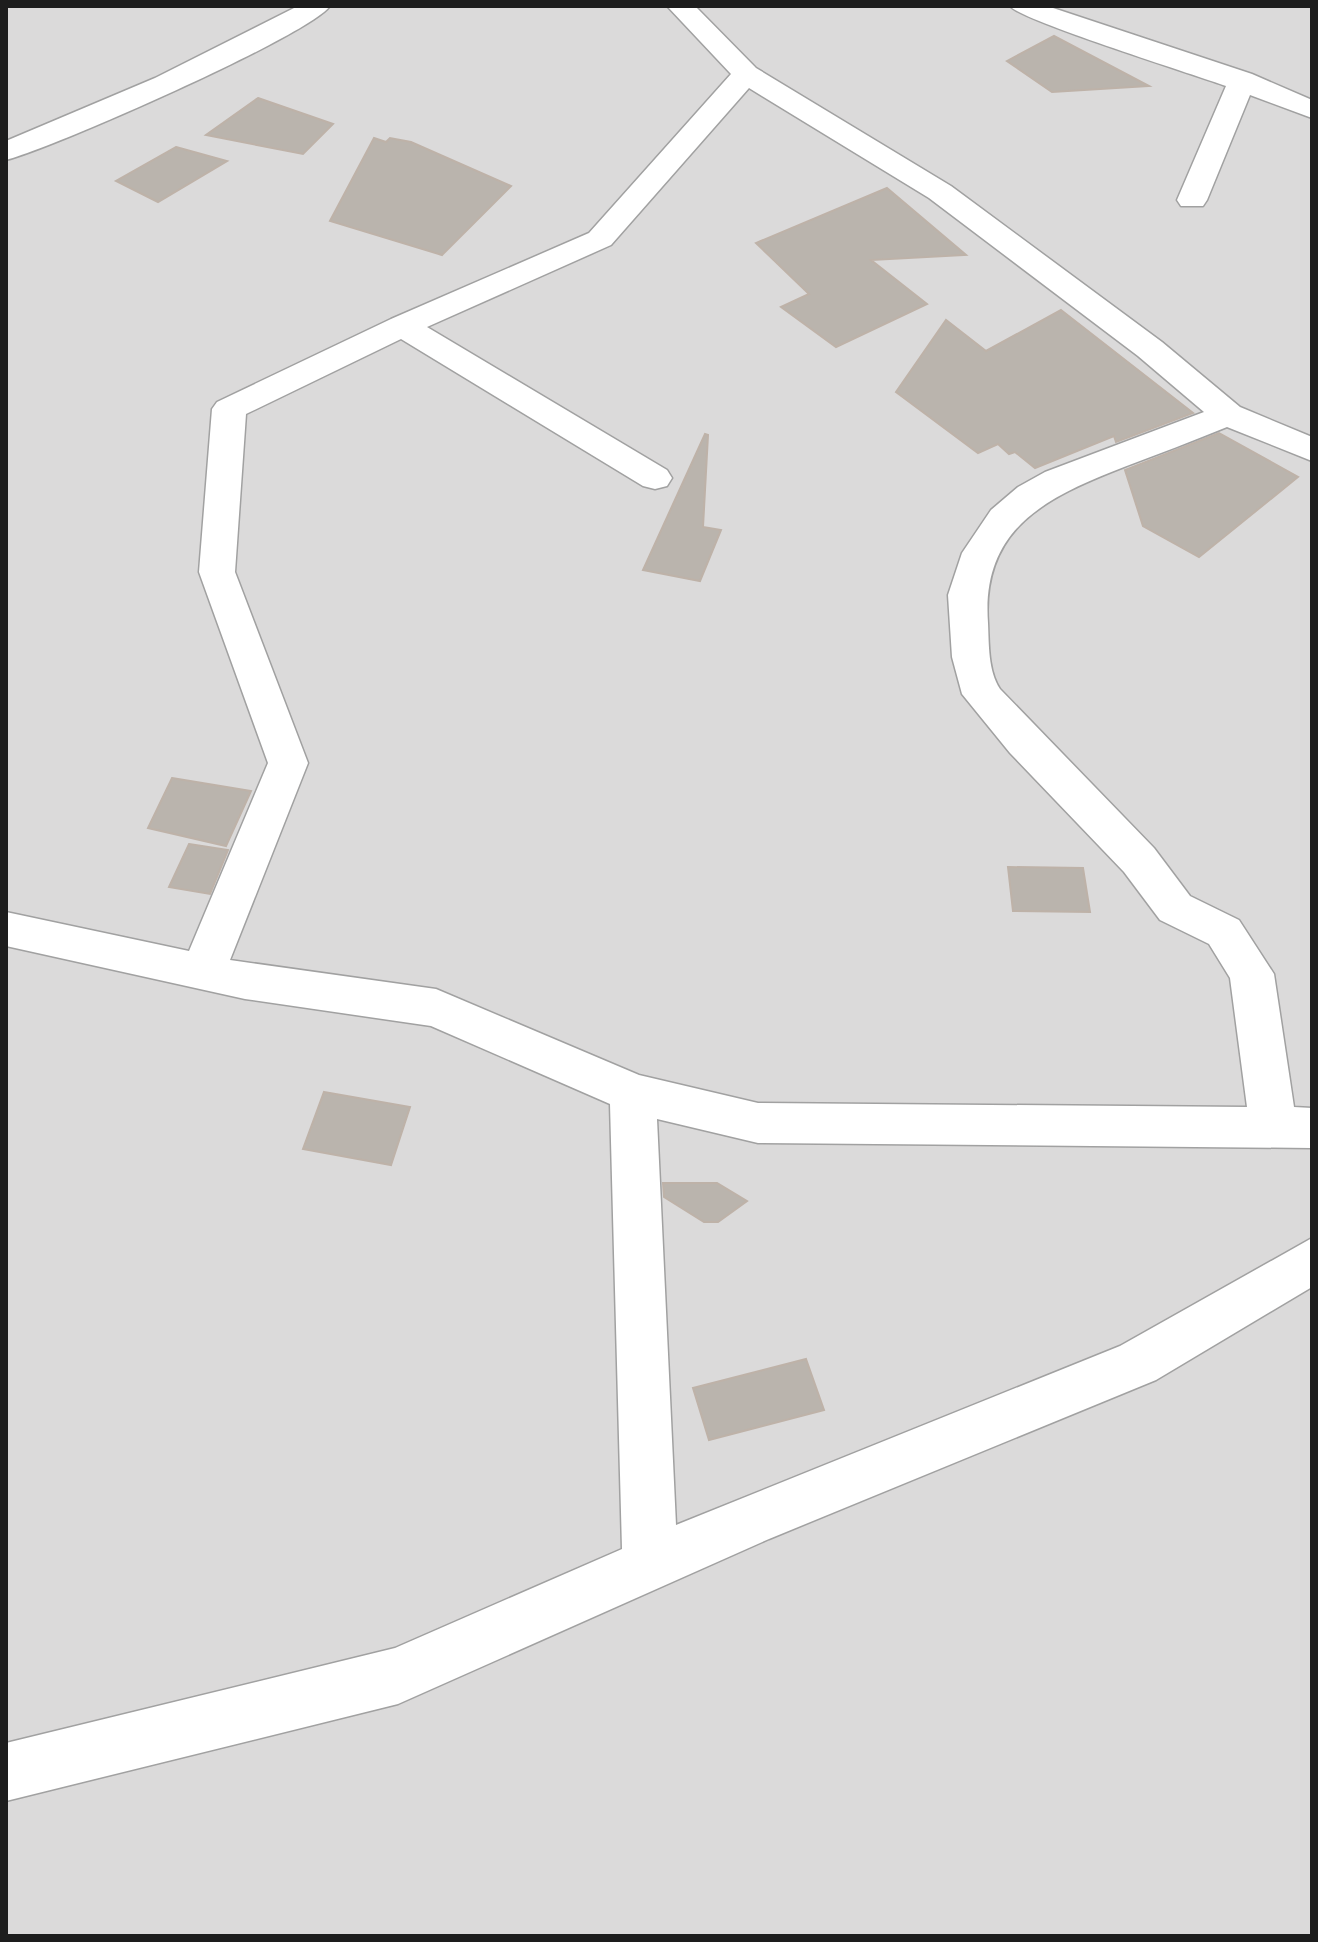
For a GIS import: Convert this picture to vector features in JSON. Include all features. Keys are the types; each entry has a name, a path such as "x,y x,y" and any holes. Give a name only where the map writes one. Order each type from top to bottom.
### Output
{"street":[{"path":"6,151 142,97 244,49 317,6"},
{"path":"680,6 746,74 940,192 1150,349 1228,415 1312,450"},
{"path":"1023,6 1093,33 1242,80 1312,110"},
{"path":"203,971 288,763 217,572 229,409 402,326 600,239 746,74"},
{"path":"1192,200 1242,80"},
{"path":"402,326 655,478"},
{"path":"6,929 245,981 436,1008 633,1093 758,1123 1293,1127 1252,974 1224,932 1175,908 1139,860 1024,743 986,699 976,684 971,657 967,595 980,553 1004,518 1030,495 1057,480 1228,415"},
{"path":"633,1093 650,1566"},
{"path":"6,1772 398,1676 752,1519 1138,1363 1312,1261"}],"shaded area":[{"path":"6,6 1312,6 1312,1936 6,1936"}],"building":[{"path":"1054,36 1149,86 1052,92 1007,61"},
{"path":"258,98 333,124 303,154 206,135"},
{"path":"374,138 386,142 390,138 411,142 511,186 442,255 330,221"},
{"path":"176,147 227,161 158,202 116,181"},
{"path":"887,188 966,255 871,260 927,304 836,347 781,307 809,294 756,243"},
{"path":"1061,310 1193,413 1116,442 1114,436 1035,468 1015,452 1009,454 998,444 978,453 896,392 946,320 986,351"},
{"path":"1219,433 1298,477 1199,557 1143,526 1125,470"},
{"path":"705,434 708,435 703,527 721,530 700,581 643,570"},
{"path":"172,778 251,791 226,846 148,828"},
{"path":"189,844 228,850 210,894 169,887"},
{"path":"1008,867 1083,868 1090,912 1013,911"},
{"path":"324,1092 410,1107 391,1165 303,1149"},
{"path":"663,1183 717,1183 747,1201 718,1222 704,1222 664,1197"},
{"path":"806,1359 824,1410 709,1440 693,1388"}]}
